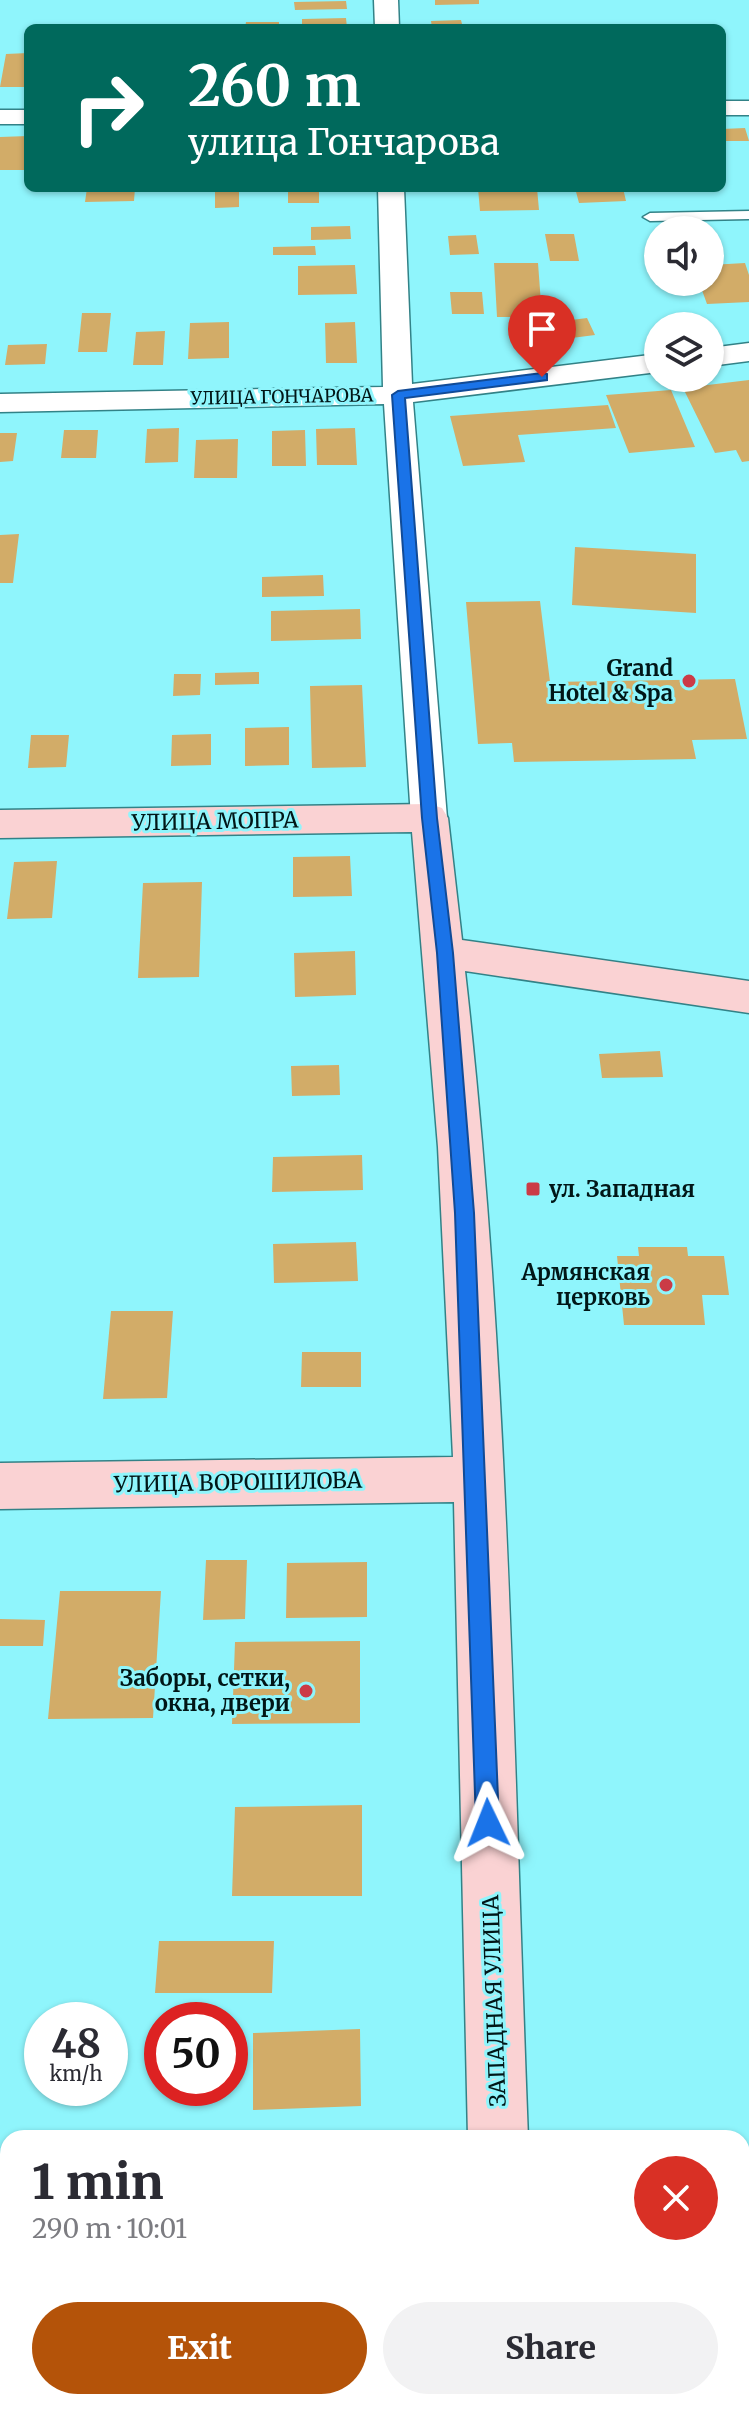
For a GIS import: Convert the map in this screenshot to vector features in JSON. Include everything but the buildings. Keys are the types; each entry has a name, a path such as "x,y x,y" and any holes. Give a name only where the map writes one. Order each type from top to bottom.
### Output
{"main road":[{"name":"УЛИЦА МОПРА","path":"0,824 429,818"},
{"name":"ЗАПАДНАЯ УЛИЦА","path":"429,818 445,953 465,1213 498,2130"},
{"path":"445,953 749,997"},
{"name":"УЛИЦА ВОРОШИЛОВА","path":"0,1486 476,1479"}],"street":[{"path":"386,0 387,24"},
{"path":"726,108 749,108"},
{"path":"0,117 24,117"},
{"name":"ЗАПАДНАЯ УЛИЦА","path":"391,192 398,395 429,818"},
{"path":"724,355 749,352"},
{"name":"УЛИЦА ГОНЧАРОВА","path":"0,403 398,395 644,365"}],"lane":[{"path":"700,216 749,215"}],"place":[{"name":"Grand Hotel & Spa","path":"689,681"},
{"name":"ул. Западная","path":"533,1189"},
{"name":"Армянская церковь","path":"666,1285"},
{"name":"Заборы, сетки, окна, двери","path":"306,1691"}],"route":[{"path":"488,1823 465,1213 445,953 429,818 398,395 542,377"}]}
